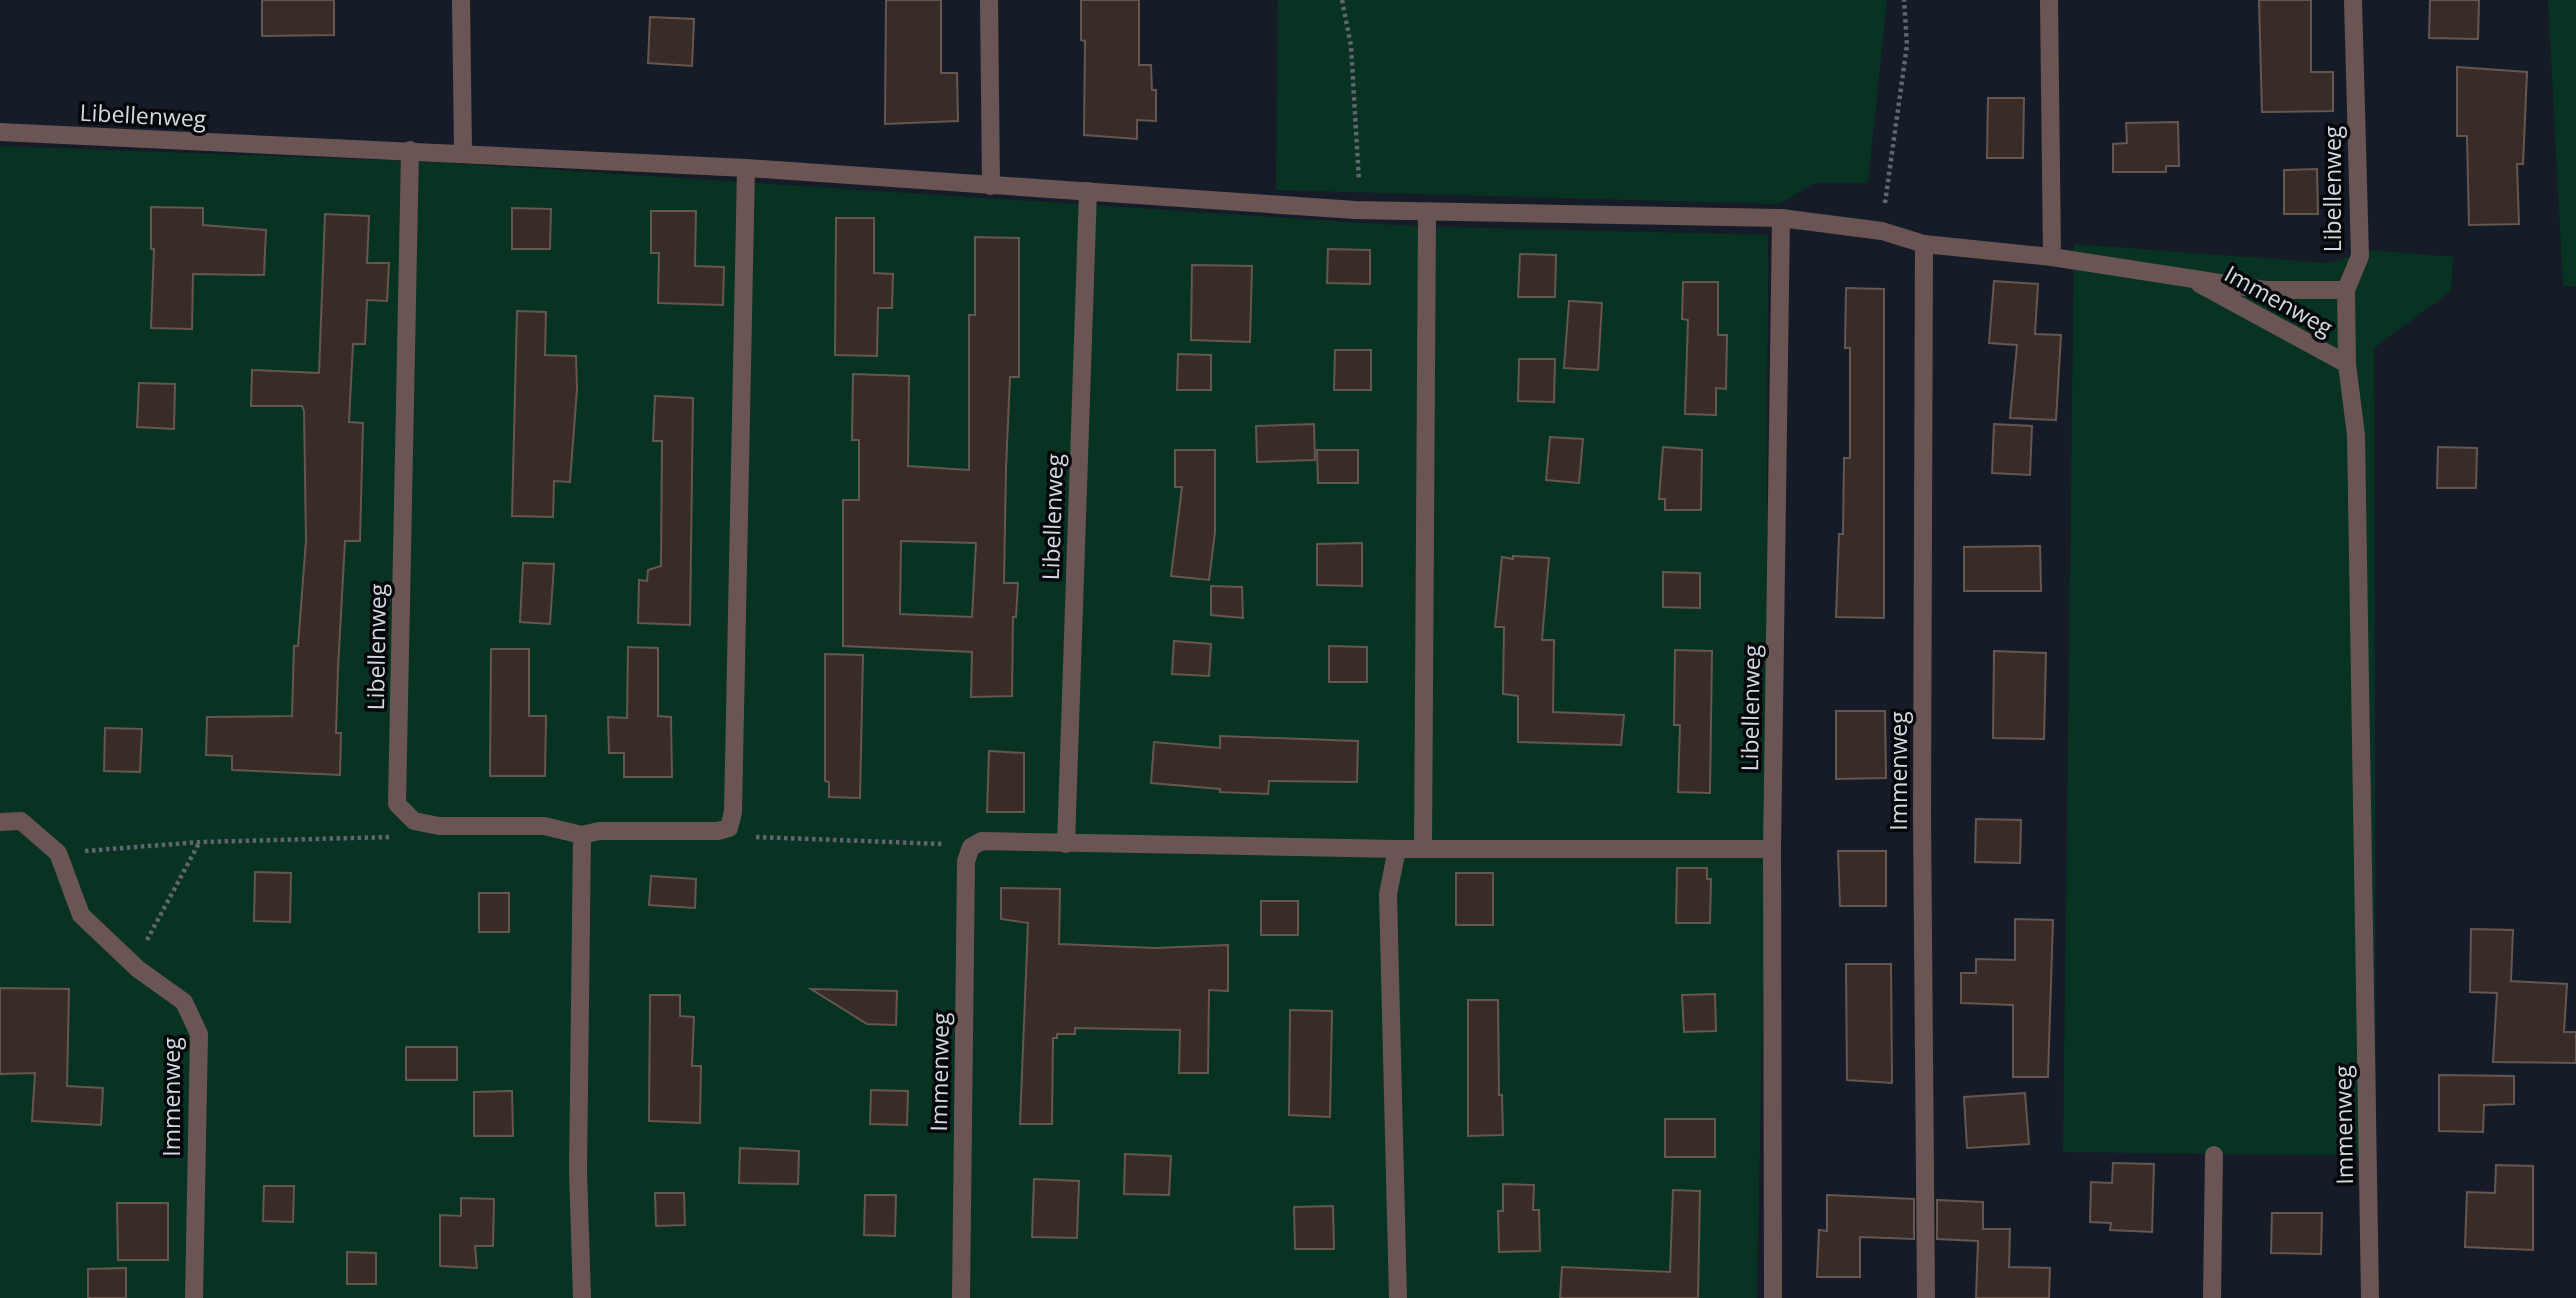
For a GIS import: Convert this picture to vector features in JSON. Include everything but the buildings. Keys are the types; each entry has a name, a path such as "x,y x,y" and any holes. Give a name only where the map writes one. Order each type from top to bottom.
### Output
{"street":[{"path":"461,0 463,152"},
{"path":"989,0 991,186"},
{"path":"2049,0 2052,257"},
{"name":"Libellenweg","path":"0,132 463,152 1355,210 1781,218 1882,231 1924,244 2052,257 2265,290 2346,290 2360,256 2353,0"},
{"name":"Libellenweg","path":"410,150 397,804 414,821"},
{"path":"414,821 439,826 544,827 582,835 599,831 718,831 729,828 733,812 746,169"},
{"name":"Libellenweg","path":"1066,844 1088,191"},
{"path":"1423,849 1427,212"},
{"name":"Libellenweg","path":"1772,849 1781,218"},
{"name":"Immenweg","path":"1924,244 1922,828 1926,1298"},
{"name":"Immenweg","path":"2188,278 2347,365"},
{"name":"Immenweg","path":"2346,290 2347,365 2356,435 2370,1298"},
{"name":"Immenweg","path":"0,822 21,821 58,853 81,915 134,965 184,1002 199,1034 194,1298"},
{"path":"582,835 578,1171 582,1298"},
{"path":"971,847 982,841 1397,849 1772,849 1773,1298"},
{"name":"Immenweg","path":"961,1298 966,861 971,847"},
{"path":"1397,849 1388,894 1398,1298"},
{"path":"2212,1298 2214,1155"}],"path":[{"path":"1342,0 1351,46 1361,171 1355,210"},
{"path":"1882,231 1907,45 1905,0"},
{"path":"58,853 200,842 394,837 414,821"},
{"path":"729,828 751,837 971,847"},
{"path":"134,965 200,842"}],"green space":[{"path":"1278,0 1887,0 1868,183 1815,183 1779,204 1276,190"},
{"path":"2548,0 2576,0 2576,286 2563,286"},
{"path":"0,146 434,162 1411,226 1768,235 1766,832 1757,1298 0,1298"},
{"path":"2074,244 2327,263 2372,250 2453,257 2451,291 2374,348 2376,1156 2063,1152"}]}
